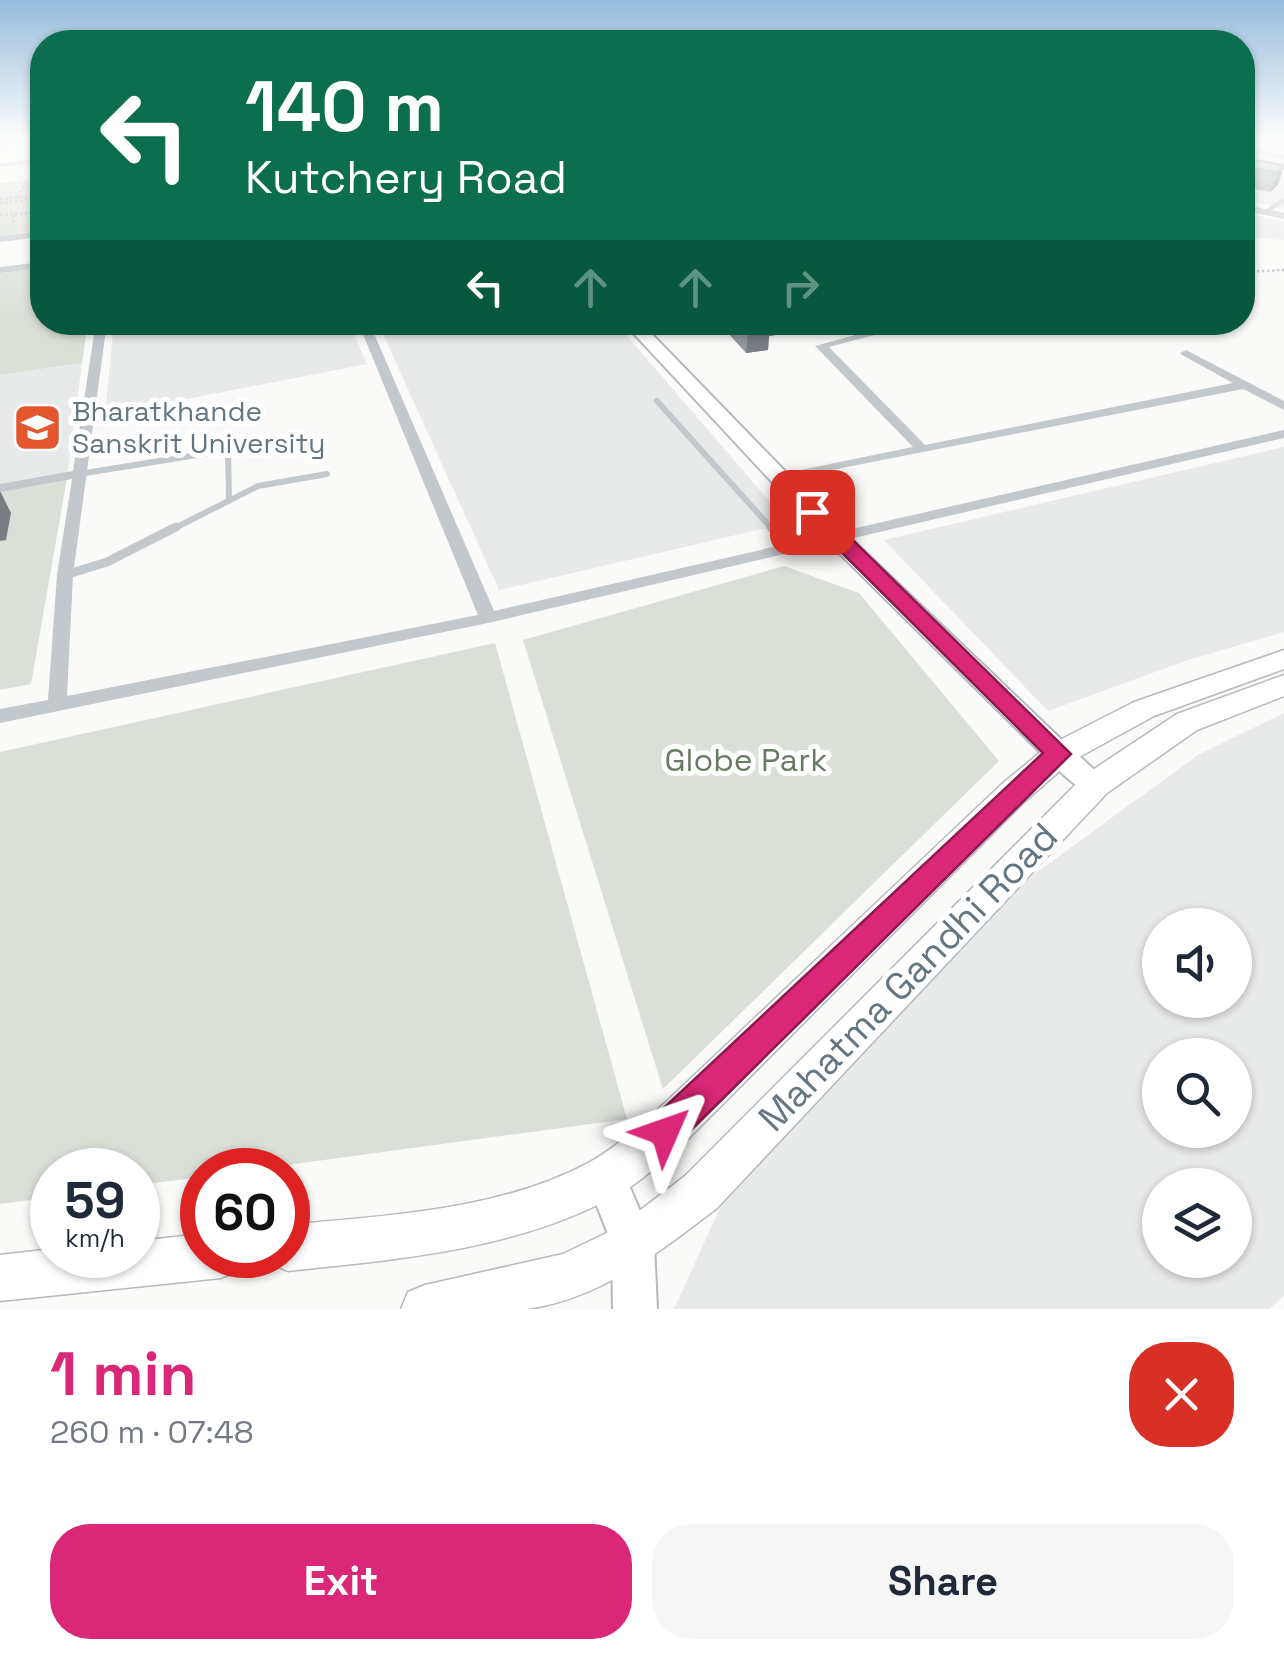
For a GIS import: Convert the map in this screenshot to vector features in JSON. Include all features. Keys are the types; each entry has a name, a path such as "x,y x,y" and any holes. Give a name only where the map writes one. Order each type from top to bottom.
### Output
{"main road":[{"name":"Mahatma Gandhi Road","path":"310,1246 454,1230 556,1200 606,1178 678,1120 1013,793 1059,754 1144,709 1225,676 1284,659"},
{"name":"Mahatma Gandhi Road","path":"425,1309 567,1276 633,1244 701,1192 1096,784 1187,722 1284,685"},
{"path":"0,1278 180,1259"}],"street":[{"path":"1255,210 1284,216"},
{"path":"0,239 30,235"},
{"path":"0,270 30,266"},
{"path":"57,704 65,575 100,335"},
{"path":"368,335 488,618"},
{"path":"644,335 834,535 1059,754 1096,784"},
{"path":"855,335 821,346 921,448"},
{"path":"1186,352 1284,406"},
{"path":"781,478 1242,386"},
{"path":"0,716 488,618 1284,434"},
{"path":"0,488 79,474"},
{"path":"606,1178 633,1244 635,1309"}],"lane":[{"path":"1265,212 1282,201"},
{"path":"658,401 788,546"},
{"path":"79,474 228,450 228,501"},
{"path":"65,575 107,562 258,486 327,474"}],"path":[{"path":"12,233 14,214"},
{"path":"0,216 30,214"},
{"path":"1255,271 1284,270"}],"shaded area":[{"path":"1255,201 1284,201 1284,209 1255,203"},
{"path":"1255,215 1284,222 1284,240 1255,238"},
{"path":"113,335 354,335 367,364 105,415"},
{"path":"383,335 626,335 788,523 499,590"},
{"name":"Bharatkhande Sanskrit University","path":"82,363 67,478 0,488 0,375"},
{"path":"1284,447 1284,632 1188,660 1048,711 884,540"},
{"path":"1284,713 1284,1296 1269,1309 674,1309 729,1188 981,913 1198,755"}],"green space":[{"path":"0,201 30,201 30,232 0,236"},
{"path":"30,269 30,335 86,335 82,363 0,375 0,273"},
{"path":"67,478 31,684 0,690 0,488"},
{"name":"Globe Park","path":"784,566 859,593 999,761 663,1089 523,640"},
{"path":"495,643 627,1119 310,1162 310,1148 180,1148 180,1180 160,1182 160,1148 30,1148 30,1200 0,1204 0,752"}],"place":[{"name":"Bharatkhande Sanskrit University","path":"37,427"}],"route":[{"path":"665,1132 770,1034 1013,793 1059,754 812,512"}]}
